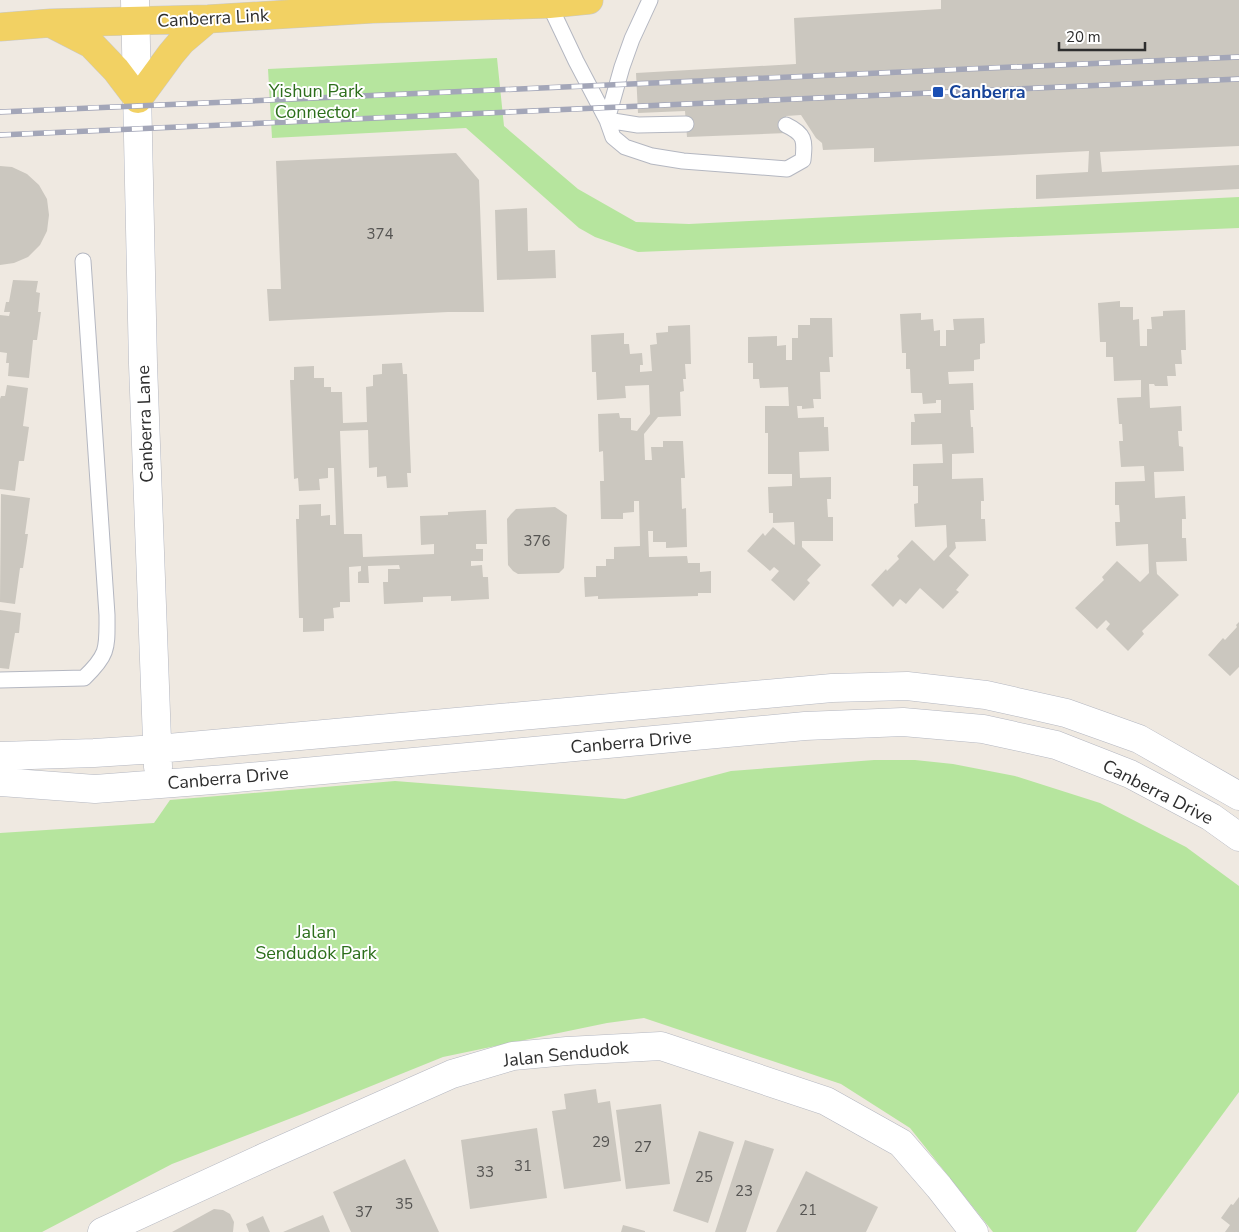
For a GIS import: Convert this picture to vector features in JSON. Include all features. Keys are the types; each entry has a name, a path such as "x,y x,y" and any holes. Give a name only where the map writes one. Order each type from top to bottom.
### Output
{"main road":[{"name":"Canberra Link","path":"0,27 52,23 135,11 208,19 372,10 549,4 589,0"},
{"path":"52,23 91,44 116,70 138,99 182,41 208,19"}],"street":[{"name":"Canberra Link","path":"135,11 138,99"},
{"name":"Canberra Lane","path":"138,99 144,374 157,749"},
{"name":"Canberra Drive","path":"0,756 157,749 832,688 907,686 986,695 1066,713 1139,739 1239,796"},
{"name":"Canberra Drive","path":"0,782 95,789 805,726 904,722 983,728 1056,745 1130,774 1211,817 1239,837"},
{"path":"157,749 159,784"},
{"name":"Jalan Sendudok","path":"102,1232 452,1074 513,1056 661,1046 826,1101 901,1143 974,1232"}],"lane":[{"path":"607,120 632,39 650,0"},
{"path":"549,4 607,120 613,137 625,146 652,156 684,161 787,169 803,160 805,144 798,130 786,125"},
{"path":"607,120 638,125 686,124"},
{"path":"0,680 84,678 98,664 107,646 107,615 83,261"}],"green space":[{"name":"Yishun Park Connector","path":"497,58 504,126 578,189 636,222 689,224 1239,197 1239,228 638,252 595,237 579,228 466,128 272,138 268,69"},
{"name":"Jalan Sendudok Park","path":"874,760 915,760 953,764 1015,776 1100,803 1186,847 1239,886 1239,1092 1136,1232 993,1232 910,1128 841,1084 644,1018 607,1023 443,1057 172,1164 42,1232 0,1232 0,833 154,823 170,800 395,781 625,799 731,771"}],"building":[{"name":"Canberra","path":"941,0 1239,0 1239,146 1100,152 1102,172 1239,165 1239,189 1036,199 1036,175 1088,172 1089,151 874,162 874,148 823,150 822,143 816,138 801,115 786,116 787,133 687,137 685,111 638,113 636,73 796,64 794,18 941,9"},
{"path":"456,153 479,180 484,312 448,312 269,321 267,289 281,289 276,161"},
{"path":"0,166 12,167 27,174 39,185 47,199 49,215 47,231 40,245 28,257 14,263 0,265"},
{"path":"527,208 528,251 555,250 556,278 497,280 495,210"},
{"path":"13,280 38,281 36,292 40,293 38,312 41,312 37,340 33,340 29,378 8,376 9,363 6,363 7,353 0,352 0,315 9,316 10,312 4,312 6,302 9,302"},
{"path":"1120,301 1120,307 1133,307 1133,320 1139,319 1140,346 1147,346 1147,329 1152,329 1151,317 1163,316 1163,311 1185,310 1186,350 1181,350 1182,364 1175,364 1176,376 1167,376 1168,386 1149,384 1150,408 1181,406 1182,431 1178,431 1179,446 1183,447 1184,471 1154,472 1155,498 1185,496 1186,519 1182,519 1182,538 1186,538 1187,561 1156,562 1157,574 1179,595 1142,631 1144,634 1128,651 1106,629 1110,624 1106,620 1097,629 1075,608 1104,580 1102,577 1117,561 1140,582 1149,573 1148,544 1116,546 1115,522 1120,522 1119,505 1115,505 1115,482 1145,481 1144,466 1121,467 1119,441 1123,441 1122,424 1119,424 1117,398 1141,397 1141,380 1114,381 1113,357 1106,357 1106,342 1100,342 1098,303"},
{"path":"921,313 921,320 933,319 934,331 940,330 940,346 946,346 946,330 954,330 953,319 984,318 985,343 980,344 980,359 974,360 974,371 948,372 949,384 973,383 974,410 970,410 974,453 952,454 952,479 983,478 984,501 981,501 981,519 985,519 986,541 955,542 956,548 949,556 969,575 956,590 959,592 943,609 920,588 906,604 900,599 893,607 871,585 886,569 887,571 899,559 897,556 912,540 934,561 947,547 946,525 915,527 914,504 918,503 918,486 913,486 913,464 943,463 942,444 911,445 911,422 915,422 914,414 941,413 941,400 936,400 936,403 923,404 922,393 911,393 910,369 906,369 906,353 902,353 900,314"},
{"path":"810,318 832,318 833,357 829,357 830,372 820,372 821,399 813,399 814,408 802,409 802,406 797,406 798,418 824,417 824,427 828,427 829,451 799,452 800,478 831,477 831,499 827,499 828,517 833,517 833,541 802,541 802,547 821,565 807,580 810,583 794,601 771,580 779,571 774,567 770,571 747,551 763,533 765,536 773,527 795,544 794,522 773,523 773,513 769,513 768,487 792,486 792,474 768,474 768,433 765,433 765,406 789,406 788,387 760,388 759,379 753,379 753,363 748,363 748,337 777,336 777,346 786,345 786,360 792,360 792,338 798,338 798,325 810,325"},
{"path":"690,325 691,364 685,364 686,379 683,379 684,391 680,392 681,416 658,417 644,434 645,460 652,460 651,447 663,447 663,441 683,441 685,478 681,478 682,509 686,508 687,547 666,548 666,542 653,542 653,531 648,531 649,557 687,556 688,563 700,563 700,572 711,571 711,593 698,593 698,596 598,599 598,596 585,597 584,577 596,577 596,566 606,566 606,559 614,559 614,547 640,546 639,501 634,501 634,512 623,513 623,519 601,519 600,481 604,481 603,451 599,452 598,414 619,413 620,418 631,418 631,430 637,431 650,414 649,385 625,386 626,398 597,400 596,372 592,372 591,335 624,333 624,344 629,344 630,354 642,353 643,365 640,365 640,372 652,371 650,345 657,344 656,333 668,332 668,326"},
{"path":"402,363 403,374 407,374 411,473 407,473 408,487 387,488 386,476 377,477 377,467 369,468 368,430 340,431 344,534 362,534 363,557 434,554 434,544 421,545 420,516 448,515 448,512 486,510 487,544 476,544 476,549 483,549 483,561 471,561 471,566 482,565 483,577 488,577 489,599 451,601 451,596 423,597 423,602 384,604 383,582 388,582 388,569 400,569 399,565 368,566 369,583 358,583 358,572 361,571 361,566 349,567 350,602 340,602 340,607 333,608 334,618 324,619 324,631 303,632 303,618 299,618 296,519 299,519 299,505 321,504 321,516 330,515 330,525 336,525 334,468 328,468 328,478 319,479 320,490 299,491 298,478 294,479 290,380 294,380 294,367 314,366 314,378 324,378 324,387 331,387 331,392 342,392 343,423 367,422 366,387 373,386 373,375 382,374 382,364"},
{"path":"7,385 28,388 23,426 29,427 24,461 19,461 15,491 0,489 0,399 1,396 5,396"},
{"path":"1,494 30,498 25,534 28,534 23,568 20,568 15,604 0,602"},
{"path":"555,507 567,515 564,568 559,573 518,574 513,571 508,565 507,519 516,509"},
{"path":"0,610 21,613 19,633 15,633 9,669 0,668"},
{"path":"1239,622 1239,667 1230,676 1208,655 1223,638 1225,640"},
{"path":"596,1089 598,1103 610,1101 621,1181 564,1189 552,1111 566,1109 564,1094"},
{"path":"661,1104 670,1184 626,1189 616,1110"},
{"path":"537,1128 547,1198 470,1209 461,1140"},
{"path":"699,1131 734,1142 708,1223 673,1211"},
{"path":"745,1140 774,1149 746,1232 715,1232"},
{"path":"405,1159 439,1232 351,1232 333,1192"},
{"path":"806,1171 878,1207 866,1232 776,1232"},
{"path":"1239,1197 1239,1232 1225,1232 1230,1225 1221,1218 1231,1204 1233,1205"},
{"path":"214,1209 223,1210 230,1214 234,1222 233,1232 172,1232"},
{"path":"323,1215 330,1232 283,1232"},
{"path":"263,1216 270,1232 249,1232 246,1224"},
{"path":"623,1225 645,1231 645,1232 621,1232"}],"railway":[{"path":"0,112 1239,57"},
{"path":"0,135 1239,79"}],"place":[{"name":"Canberra","path":"938,92"}]}
